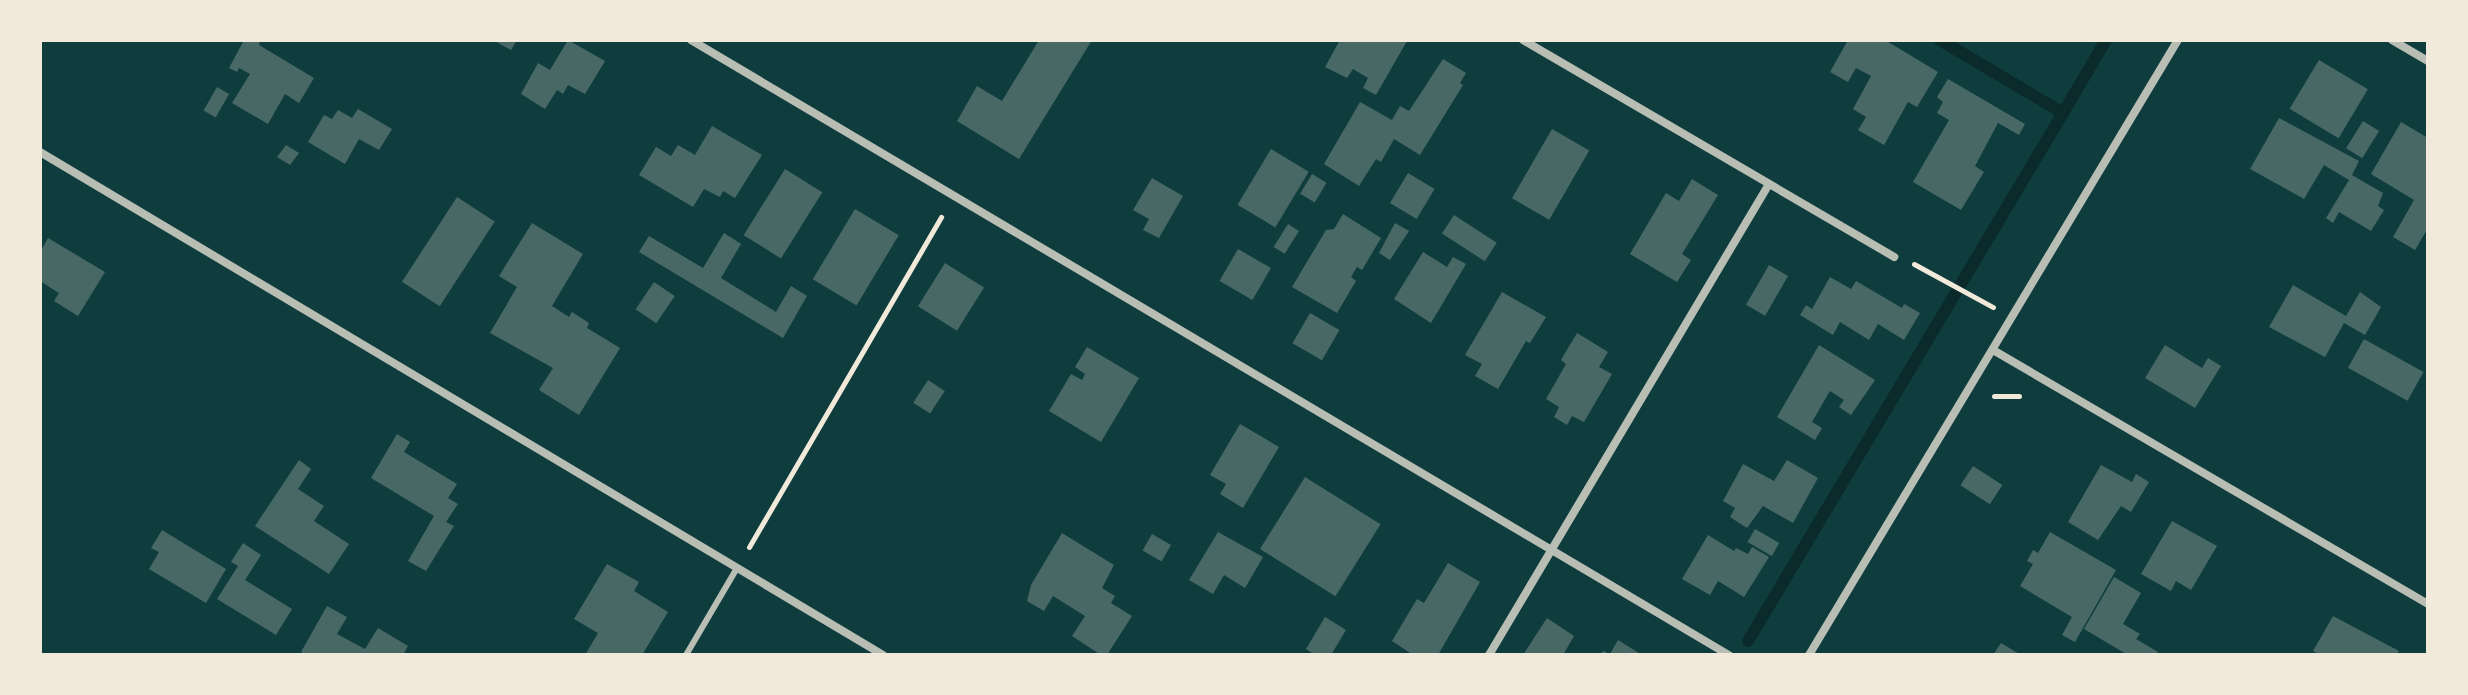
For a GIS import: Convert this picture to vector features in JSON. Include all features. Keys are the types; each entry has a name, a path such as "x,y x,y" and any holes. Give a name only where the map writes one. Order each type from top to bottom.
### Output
{"street":[{"path":"691,40 1729,655"},
{"path":"1523,40 1894,257"},
{"path":"1809,655 2178,40"},
{"path":"2392,40 2428,61"},
{"path":"40,152 883,655"},
{"path":"1489,655 1769,184"},
{"path":"1993,350 2428,604"}],"lane":[{"path":"686,655 737,568"}],"path":[{"path":"737,568 954,196"},
{"path":"1894,257 1972,296"}],"building":[{"path":"244,40 260,42 259,45 314,78 299,103 285,94 268,124 232,103 250,74 239,68 237,72 229,68"},
{"path":"493,40 517,40 511,50"},
{"path":"568,40 605,61 585,94 568,85 563,94 557,90 545,109 521,94 538,63 550,70"},
{"path":"1039,40 1092,40 1019,159 957,121 977,86 1002,101"},
{"path":"1340,40 1407,41 1376,95 1363,88 1368,78 1353,69 1347,78 1325,67"},
{"path":"1848,40 1885,40 1938,72 1917,107 1908,102 1884,145 1858,130 1866,117 1853,109 1871,76 1856,68 1848,82 1830,72"},
{"path":"1443,59 1466,73 1460,83 1463,85 1420,155 1394,139 1381,162 1376,159 1359,186 1324,164 1360,102 1392,120 1400,106 1409,111"},
{"path":"2319,60 2368,89 2339,138 2290,109"},
{"path":"1948,79 2025,124 2019,135 1998,123 1975,166 1984,172 1961,210 1913,182 1949,120 1937,113 1943,102 1937,97"},
{"path":"217,87 229,94 216,117 204,110"},
{"path":"358,109 392,129 379,150 359,139 345,164 308,142 324,115 332,119 338,110 352,118"},
{"path":"2279,118 2359,161 2352,175 2383,193 2378,206 2384,210 2371,231 2339,212 2333,223 2326,218 2349,180 2324,165 2304,199 2250,169"},
{"path":"2363,121 2379,131 2362,158 2346,148"},
{"path":"2401,122 2428,138 2428,228 2415,250 2393,237 2414,200 2371,174"},
{"path":"712,126 762,155 735,198 723,191 720,197 704,189 693,207 639,175 656,147 671,156 678,145 695,155"},
{"path":"1552,129 1589,150 1549,220 1512,198"},
{"path":"286,145 299,153 290,165 277,157"},
{"path":"1271,149 1309,172 1275,227 1238,205"},
{"path":"785,169 822,192 781,258 744,235"},
{"path":"1408,173 1435,189 1417,219 1390,203"},
{"path":"1312,174 1327,183 1315,202 1300,194"},
{"path":"1152,178 1183,196 1159,238 1143,230 1149,219 1133,210"},
{"path":"1692,179 1718,195 1682,254 1691,260 1677,282 1630,254 1666,193 1679,201"},
{"path":"457,197 495,222 440,306 402,282"},
{"path":"855,209 899,235 856,306 813,279"},
{"path":"1343,214 1381,238 1362,270 1357,267 1351,277 1356,281 1337,313 1292,287 1326,230 1334,229"},
{"path":"1454,215 1497,243 1485,261 1442,233"},
{"path":"532,223 583,254 552,306 569,317 572,312 589,323 587,328 620,348 579,415 539,390 553,368 490,333 517,287 499,276"},
{"path":"1395,223 1409,231 1390,260 1379,253"},
{"path":"1288,224 1299,231 1285,254 1274,247"},
{"path":"724,233 741,244 721,278 776,312 791,286 807,296 783,338 639,252 649,236 703,268"},
{"path":"48,238 105,272 78,316 54,301 59,293 40,281 40,252"},
{"path":"1238,249 1271,268 1252,300 1220,281"},
{"path":"1423,252 1447,267 1453,257 1466,264 1431,323 1394,299"},
{"path":"945,263 984,287 957,331 918,306"},
{"path":"1769,265 1788,276 1765,316 1746,305"},
{"path":"1830,277 1851,289 1856,281 1902,308 1904,304 1920,313 1904,340 1878,324 1869,340 1840,322 1833,335 1800,315 1806,305 1812,309"},
{"path":"654,282 675,296 656,323 636,309"},
{"path":"2293,285 2346,316 2360,292 2381,307 2365,335 2344,323 2325,357 2269,327"},
{"path":"1502,292 1546,317 1530,343 1526,341 1498,389 1475,376 1482,364 1465,355"},
{"path":"1310,313 1339,330 1322,360 1292,343"},
{"path":"1577,333 1608,352 1599,367 1612,374 1584,422 1572,416 1567,425 1554,417 1559,407 1546,399 1566,364 1561,360"},
{"path":"2364,339 2423,372 2407,401 2348,368"},
{"path":"1819,345 1875,380 1851,415 1839,407 1844,400 1830,391 1812,422 1822,428 1815,440 1777,417"},
{"path":"2165,345 2202,368 2208,358 2221,366 2195,408 2145,378"},
{"path":"1087,347 1139,378 1101,442 1049,411 1071,374 1082,380 1085,374 1075,367"},
{"path":"928,380 945,391 930,414 913,403"},
{"path":"1240,424 1279,447 1243,508 1220,494 1226,484 1210,475"},
{"path":"397,434 410,442 404,452 457,484 448,498 458,504 446,522 454,526 426,571 408,561 434,516 371,478"},
{"path":"299,460 311,469 298,489 324,506 314,521 349,544 329,574 255,526"},
{"path":"1787,460 1818,478 1793,523 1763,506 1747,528 1730,517 1735,508 1723,501 1743,464 1774,481"},
{"path":"2101,465 2132,482 2136,474 2149,482 2131,512 2121,506 2098,540 2068,522"},
{"path":"1973,466 2002,485 1990,504 1960,485"},
{"path":"1305,477 1380,524 1335,596 1260,549"},
{"path":"2172,521 2217,546 2191,590 2176,581 2171,591 2141,574"},
{"path":"1755,529 1779,543 1772,556 1748,542"},
{"path":"162,530 226,569 206,603 149,569 159,552 151,548"},
{"path":"1218,532 1263,557 1245,588 1224,575 1213,594 1189,580"},
{"path":"2050,532 2116,570 2075,642 2062,635 2072,617 2020,586 2033,564 2027,561 2033,550 2038,553"},
{"path":"1062,533 1114,565 1102,588 1115,596 1111,603 1132,616 1107,655 1101,655 1072,636 1085,616 1053,596 1044,611 1027,601 1031,585"},
{"path":"1152,534 1171,545 1162,561 1142,550"},
{"path":"1708,535 1734,551 1736,548 1748,554 1752,547 1769,557 1744,597 1718,581 1710,595 1682,579"},
{"path":"243,543 261,555 245,580 292,609 276,635 217,599 238,566 231,562"},
{"path":"1448,563 1480,582 1438,655 1413,655 1392,641 1417,599 1424,603"},
{"path":"607,564 639,582 634,591 668,612 642,655 585,655 598,633 574,619"},
{"path":"2114,577 2141,593 2123,624 2140,634 2136,639 2158,652 2155,655 2128,655 2084,629"},
{"path":"327,606 347,617 337,634 365,649 378,628 408,646 403,655 307,655 301,652"},
{"path":"2333,616 2399,651 2396,655 2321,655 2313,651"},
{"path":"1325,617 1346,630 1331,655 1315,655 1306,649"},
{"path":"1547,618 1574,636 1563,655 1523,655"},
{"path":"1618,640 1642,655 1600,655 1603,651 1610,654"},
{"path":"2001,643 2021,655 1993,655"}],"waterway":[{"path":"1940,40 2063,113 2106,40"},
{"path":"1748,641 2063,113"}]}
